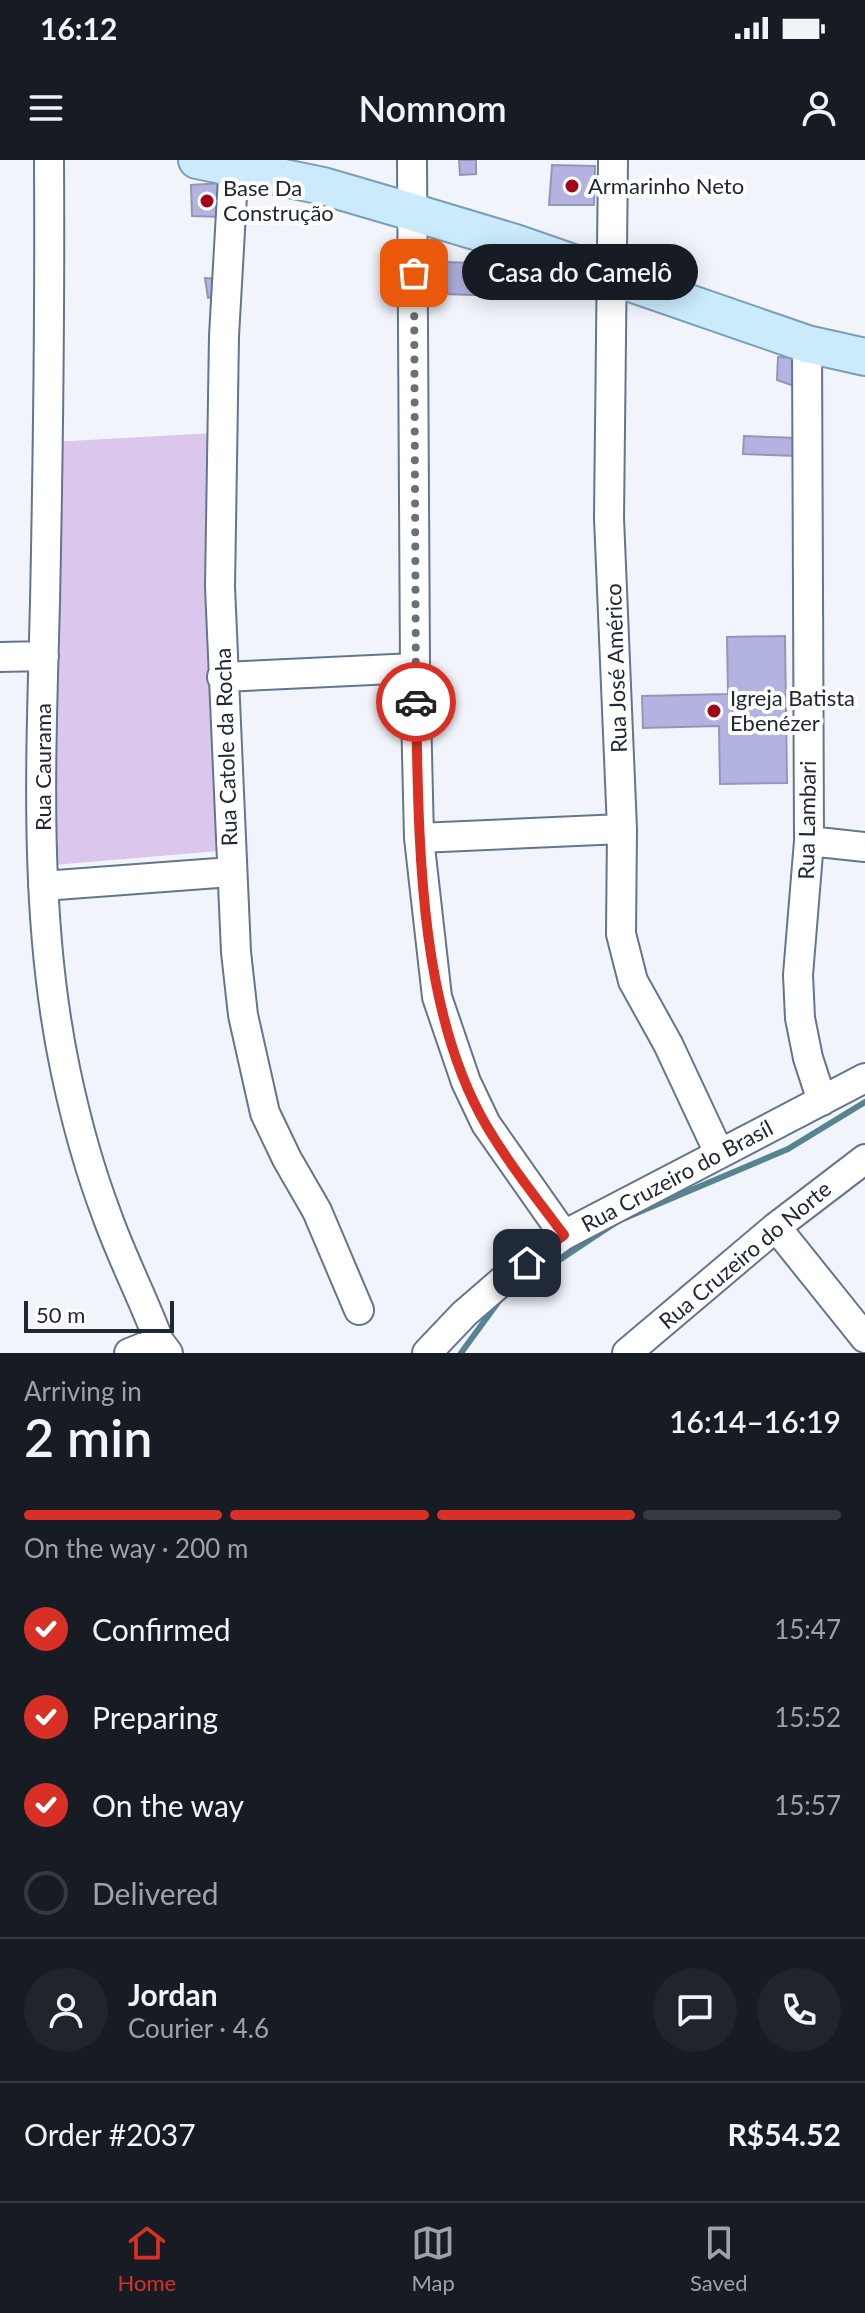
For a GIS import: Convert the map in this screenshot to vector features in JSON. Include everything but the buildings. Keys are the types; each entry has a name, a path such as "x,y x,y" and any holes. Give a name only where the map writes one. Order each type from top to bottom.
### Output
{"main road":[{"path":"197,160 234,164 323,186 611,275 807,344 865,357"}],"street":[{"name":"Rua Caurama","path":"49,160 50,400 43,886 56,1015 66,1073 106,1214 164,1347"},
{"path":"412,160 419,838 437,997 453,1048 486,1124 564,1235"},
{"name":"Rua José Américo","path":"613,160 609,518 622,829 621,934 633,981 668,1044 719,1153"},
{"name":"Rua Catole da Rocha","path":"234,164 221,448 222,677 231,872 243,1015 265,1113 317,1211 359,1310"},
{"name":"Rua Lambari","path":"807,344 809,841 798,975 800,1018 808,1058 822,1101"},
{"path":"0,657 44,656"},
{"path":"222,677 415,668"},
{"path":"419,838 622,829"},
{"path":"809,841 865,847"},
{"path":"43,886 231,872"},
{"name":"Rua Cruzeiro do Brasíl","path":"427,1353 464,1314 508,1276 564,1235 865,1078"},
{"name":"Rua Cruzeiro do Norte","path":"627,1353 776,1227 865,1159"},
{"path":"776,1227 865,1338"},
{"path":"129,1353 164,1347"}],"shaded area":[{"path":"214,433 230,850 54,865 53,442"}],"waterway":[{"path":"625,1218 788,1149 865,1102"},
{"path":"508,1294 615,1223"},
{"path":"461,1353 499,1301"}],"way so far":[{"path":"414,273 416,702"}],"place":[{"name":"Armarinho Neto","path":"572,186"},
{"name":"Base Da Construção","path":"207,201"},
{"name":"Casa do Camelô","path":"414,273"},
{"name":"Igreja Batista Ebenézer","path":"714,711"}],"route":[{"path":"416,702 419,838 437,997 466,1082 486,1124 564,1235 527,1263"}]}
